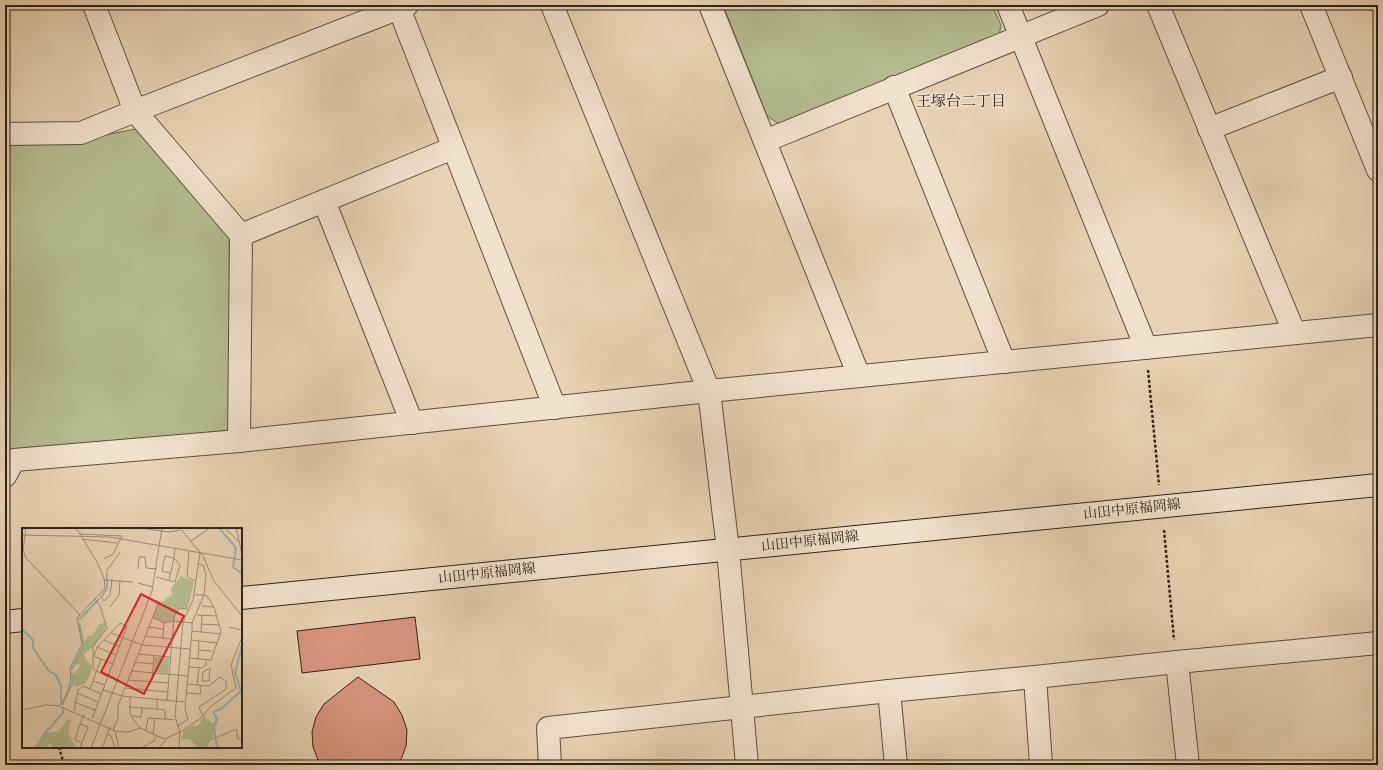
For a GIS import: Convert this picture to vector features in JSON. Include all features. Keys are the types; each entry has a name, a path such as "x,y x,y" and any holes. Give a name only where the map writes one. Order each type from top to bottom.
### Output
{"street":[{"path":"94,5 135,111 240,235 239,441"},
{"path":"552,5 710,391 728,550 747,765"},
{"path":"710,5 859,376"},
{"path":"1008,5 1146,348"},
{"path":"765,141 894,87 1098,5"},
{"path":"1158,5 1294,332"},
{"path":"1311,5 1378,170"},
{"path":"5,134 80,133 403,7 454,148 555,408"},
{"path":"1209,129 1340,77"},
{"path":"894,87 1004,362"},
{"path":"240,235 454,148"},
{"path":"324,201 412,423"},
{"path":"5,476 14,460 239,441 710,391 1294,332 1378,325"},
{"name":"山田中原福岡線","path":"242,598 1378,485"},
{"path":"5,622 22,620"},
{"path":"550,765 548,728 889,690 1378,643"},
{"path":"1177,662 1188,765"},
{"path":"1034,677 1041,765"},
{"path":"889,690 896,765"}],"path":[{"path":"59,748 64,765"}],"green space":[{"path":"723,5 992,5 1001,25 999,36 779,124 767,116"},
{"path":"136,129 229,232 231,430 5,454 5,145 71,144 100,136"}],"building":[{"path":"415,617 420,659 302,673 297,631"},
{"path":"358,677 394,702 402,715 407,730 406,746 399,765 320,765 313,747 312,732 316,717 324,704"}],"district":[{"name":"王塚台二丁目","path":"961,102"}]}
